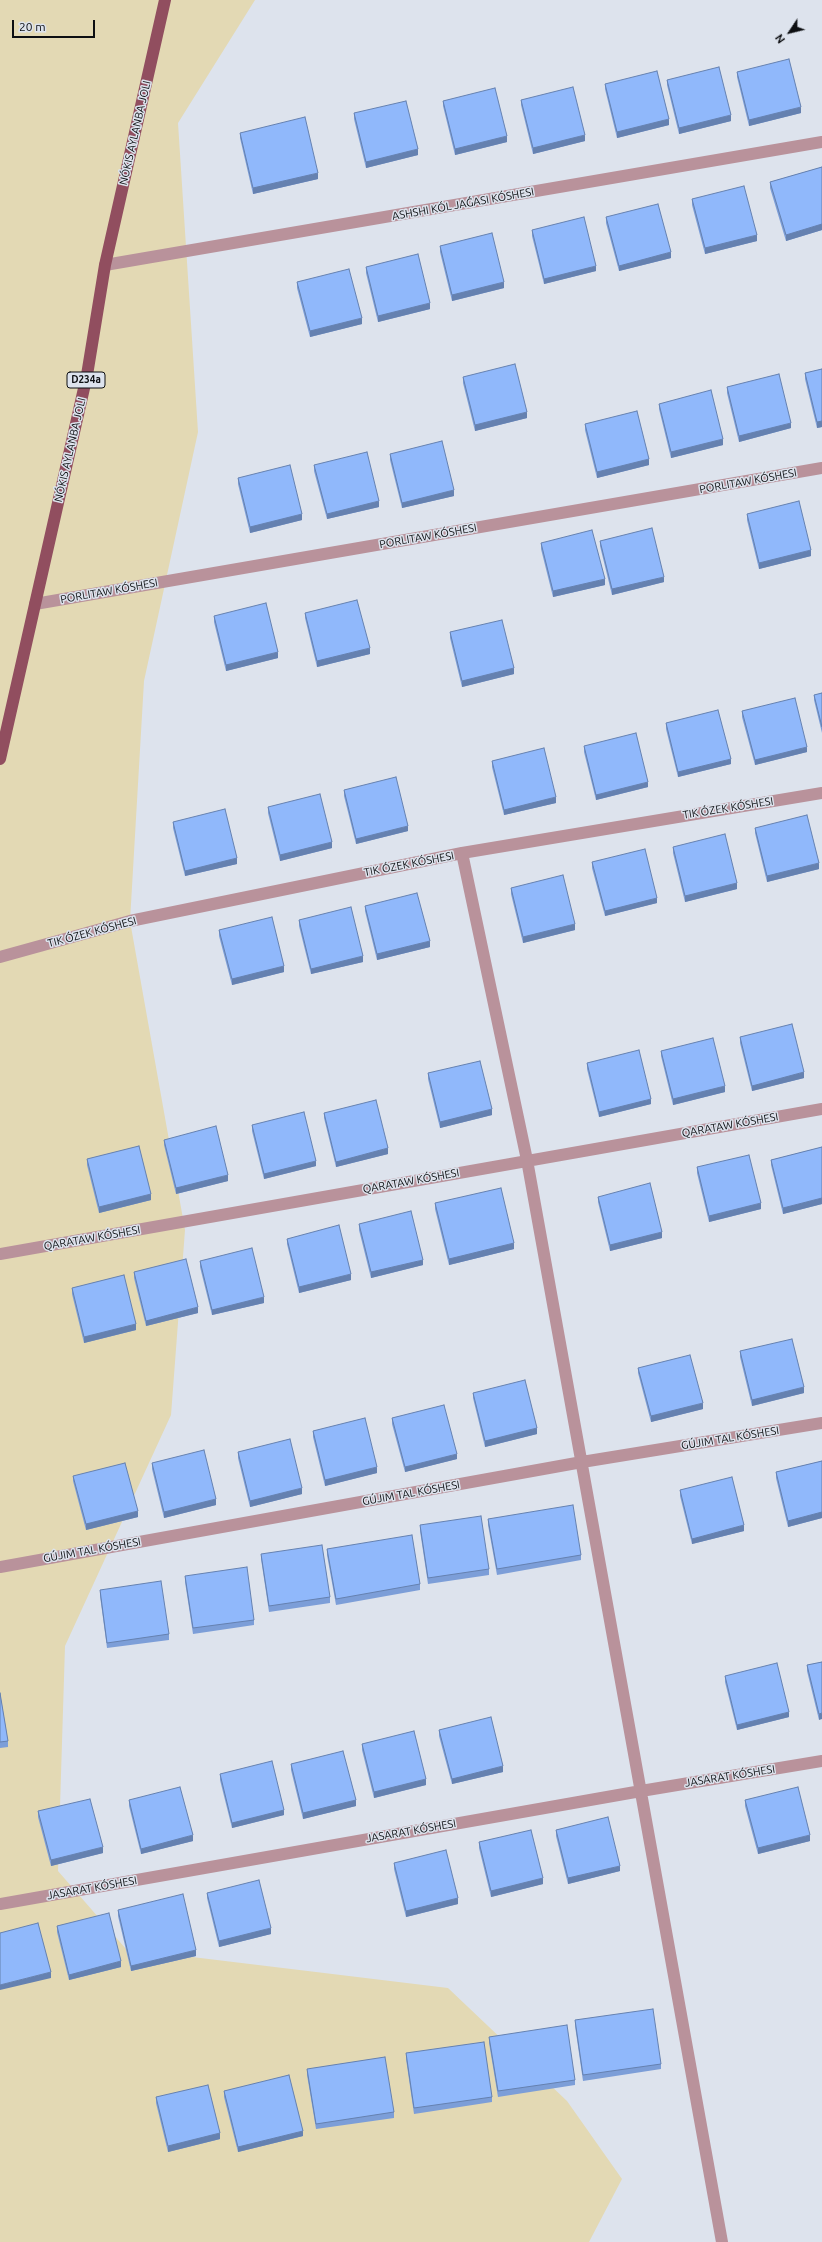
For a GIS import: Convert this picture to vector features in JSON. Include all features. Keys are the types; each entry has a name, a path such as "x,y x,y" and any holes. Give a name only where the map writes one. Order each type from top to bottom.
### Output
{"main road":[{"name":"D234a","path":"0,759 3,729 35,604 87,375 105,265 165,0"}],"street":[{"path":"105,265 822,142"},
{"path":"35,604 822,468"},
{"name":"TIK ÓZEK KÓSHESI","path":"0,957 130,921 462,853 822,793"},
{"path":"462,853 528,1160 722,2242"},
{"name":"QARATAW KÓSHESI","path":"0,1254 822,1109"},
{"name":"GÚJIM TAL KÓSHESI","path":"0,1566 582,1462 822,1423"},
{"name":"JASARAT KÓSHESI","path":"0,1904 641,1791 822,1761"}],"sand":[{"path":"0,0 255,0 178,123 198,432 144,681 130,921 185,1230 171,1415 65,1646 58,1871 126,1949 448,1988 567,2101 622,2179 589,2242 0,2242"}],"building":[{"path":"789,59 801,107 749,120 737,72"},
{"path":"719,67 731,115 679,128 667,80"},
{"path":"657,71 669,119 617,132 605,84"},
{"path":"573,87 585,135 533,148 521,100"},
{"path":"495,88 507,136 455,149 443,101"},
{"path":"406,101 418,149 366,162 354,113"},
{"path":"305,117 318,173 253,188 240,133"},
{"path":"822,167 822,224 786,235 770,182"},
{"path":"744,186 757,235 705,248 692,199"},
{"path":"658,204 671,252 619,266 606,217"},
{"path":"584,217 596,266 544,279 532,230"},
{"path":"492,233 504,282 452,295 440,246"},
{"path":"418,254 430,303 378,316 366,267"},
{"path":"349,269 362,318 310,331 297,282"},
{"path":"515,364 527,412 475,425 463,377"},
{"path":"822,369 822,421 817,422 805,373"},
{"path":"779,374 791,423 739,436 727,387"},
{"path":"711,390 723,439 671,452 659,404"},
{"path":"637,411 649,459 597,472 585,424"},
{"path":"442,441 454,490 402,503 390,454"},
{"path":"367,452 379,501 327,514 314,465"},
{"path":"290,465 302,514 250,527 238,478"},
{"path":"799,501 811,550 759,563 747,514"},
{"path":"652,528 664,577 612,589 600,541"},
{"path":"592,530 605,579 553,591 541,543"},
{"path":"357,600 370,648 317,661 305,613"},
{"path":"266,603 278,652 226,665 214,616"},
{"path":"502,620 514,668 462,681 450,632"},
{"path":"822,693 822,727 814,695"},
{"path":"795,698 807,747 755,760 742,711"},
{"path":"718,710 731,759 678,772 666,723"},
{"path":"636,733 648,782 596,795 584,746"},
{"path":"544,748 556,797 504,810 492,761"},
{"path":"396,777 408,826 356,839 344,790"},
{"path":"320,794 332,842 280,855 268,807"},
{"path":"225,809 237,858 185,871 173,822"},
{"path":"807,815 819,863 767,876 755,828"},
{"path":"725,834 737,883 685,896 673,847"},
{"path":"645,849 657,898 605,911 592,862"},
{"path":"563,875 575,924 523,937 511,888"},
{"path":"417,893 430,941 377,954 365,906"},
{"path":"351,907 363,956 311,969 299,920"},
{"path":"272,917 284,966 232,979 219,930"},
{"path":"792,1024 804,1072 752,1086 740,1037"},
{"path":"713,1038 725,1086 673,1099 661,1051"},
{"path":"639,1050 651,1099 599,1112 587,1063"},
{"path":"480,1061 492,1109 440,1122 428,1073"},
{"path":"376,1100 388,1148 336,1162 324,1113"},
{"path":"304,1112 316,1161 264,1174 252,1125"},
{"path":"216,1126 228,1175 176,1188 164,1140"},
{"path":"139,1146 151,1194 99,1207 87,1159"},
{"path":"822,1147 822,1198 783,1208 771,1160"},
{"path":"749,1155 761,1203 709,1216 697,1167"},
{"path":"650,1183 662,1232 610,1245 598,1197"},
{"path":"501,1188 514,1243 449,1259 435,1203"},
{"path":"411,1211 423,1260 371,1272 359,1224"},
{"path":"339,1225 351,1274 299,1287 287,1239"},
{"path":"252,1248 264,1297 212,1310 200,1261"},
{"path":"186,1259 198,1307 146,1321 134,1272"},
{"path":"124,1275 136,1324 84,1337 72,1288"},
{"path":"792,1339 804,1387 752,1400 740,1351"},
{"path":"690,1355 703,1403 651,1416 638,1368"},
{"path":"525,1380 537,1428 485,1441 473,1393"},
{"path":"444,1405 457,1454 405,1467 392,1418"},
{"path":"365,1418 377,1467 325,1480 313,1431"},
{"path":"290,1439 302,1488 250,1501 238,1452"},
{"path":"204,1450 216,1499 164,1512 152,1463"},
{"path":"822,1461 822,1512 788,1521 776,1472"},
{"path":"125,1463 138,1511 86,1524 73,1476"},
{"path":"732,1477 744,1525 692,1539 680,1490"},
{"path":"573,1505 581,1555 497,1569 488,1519"},
{"path":"481,1516 489,1569 428,1578 420,1525"},
{"path":"412,1535 420,1584 336,1599 327,1549"},
{"path":"322,1545 330,1597 269,1606 261,1554"},
{"path":"247,1567 254,1620 193,1628 185,1576"},
{"path":"161,1581 169,1634 107,1643 100,1590"},
{"path":"822,1662 822,1713 819,1714 807,1665"},
{"path":"777,1663 789,1712 737,1725 725,1676"},
{"path":"0,1693 8,1741 0,1742"},
{"path":"491,1717 503,1766 452,1779 439,1730"},
{"path":"414,1731 426,1779 374,1792 362,1744"},
{"path":"343,1751 356,1800 303,1813 291,1764"},
{"path":"272,1761 284,1810 232,1823 220,1774"},
{"path":"180,1787 193,1835 141,1849 129,1800"},
{"path":"798,1787 810,1835 758,1848 745,1800"},
{"path":"90,1799 103,1847 51,1860 38,1811"},
{"path":"608,1817 620,1866 568,1878 556,1830"},
{"path":"531,1830 543,1878 491,1891 479,1842"},
{"path":"446,1850 458,1898 406,1911 394,1863"},
{"path":"259,1880 271,1928 219,1941 207,1893"},
{"path":"183,1894 196,1950 131,1966 118,1910"},
{"path":"109,1913 121,1961 69,1975 57,1926"},
{"path":"38,1923 51,1972 0,1985 0,1933"},
{"path":"653,2009 661,2064 583,2075 575,2020"},
{"path":"567,2025 575,2080 498,2091 489,2037"},
{"path":"484,2042 492,2097 414,2108 406,2053"},
{"path":"385,2057 394,2112 316,2124 307,2069"},
{"path":"289,2075 303,2131 238,2147 224,2091"},
{"path":"208,2085 220,2133 168,2146 156,2097"}]}
